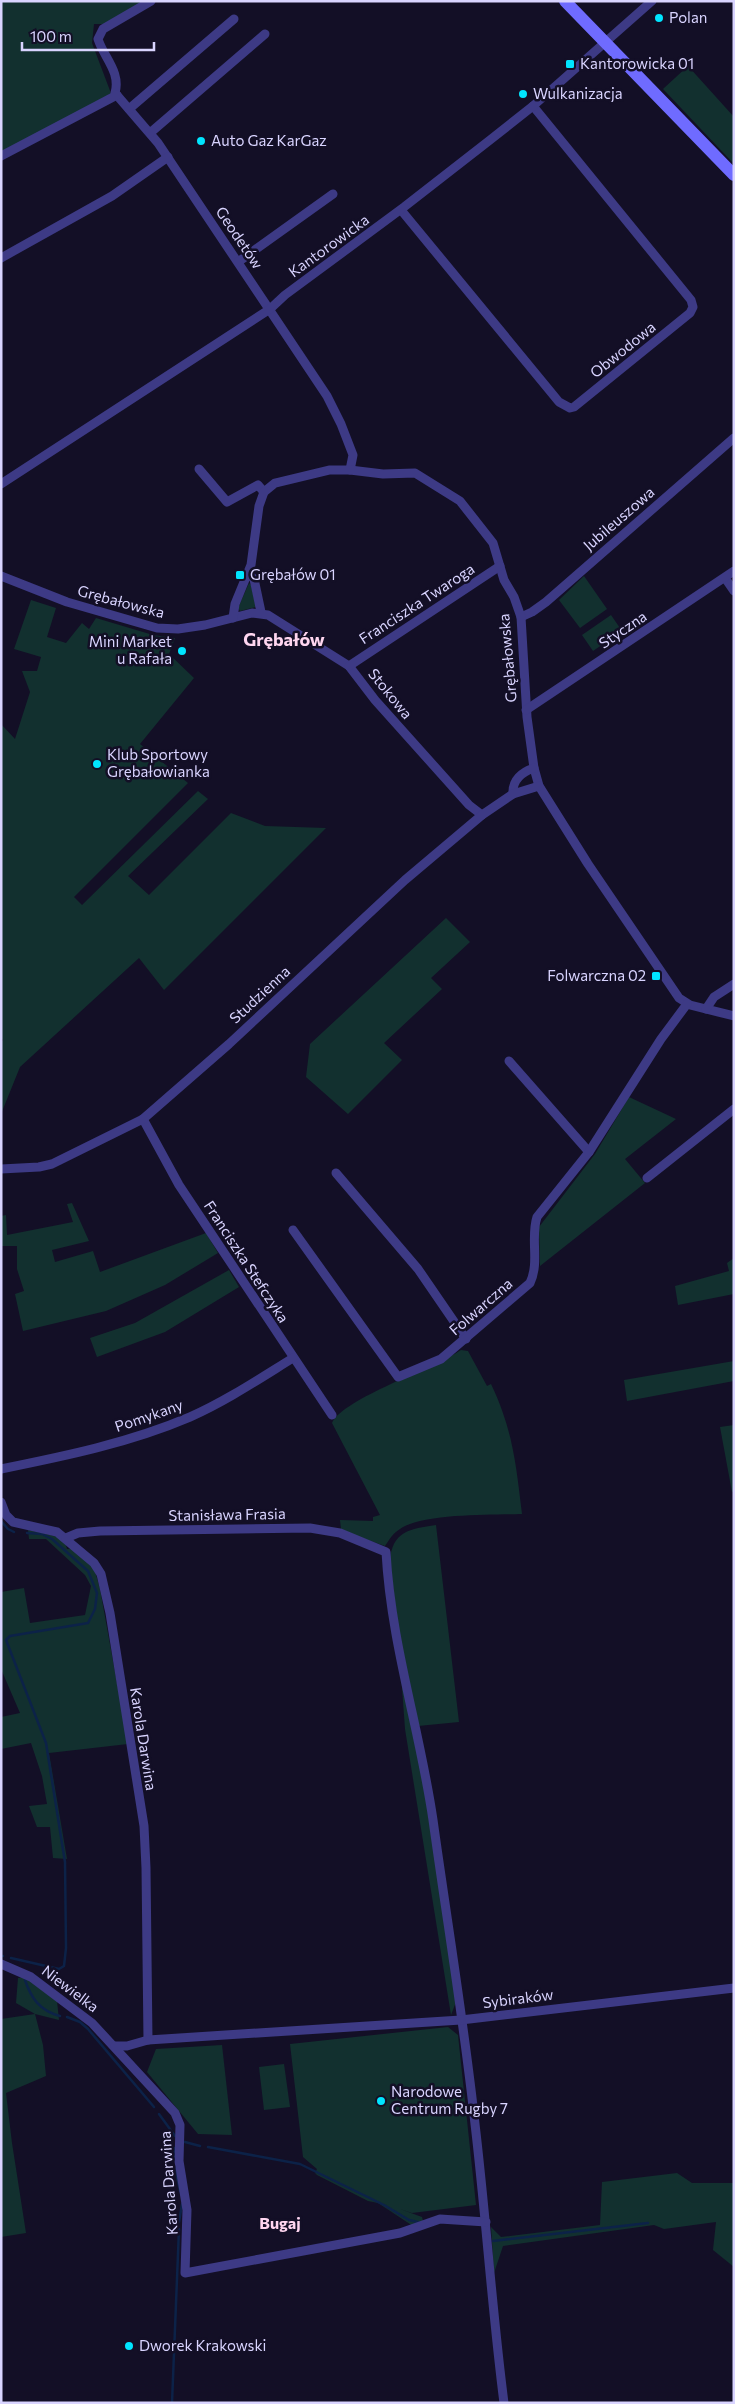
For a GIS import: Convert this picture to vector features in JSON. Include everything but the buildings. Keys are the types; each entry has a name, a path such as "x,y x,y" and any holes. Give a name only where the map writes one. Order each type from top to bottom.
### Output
{"main road":[{"path":"565,1 734,175"}],"street":[{"path":"1,156 117,95 115,93 118,84 116,76 98,39 103,29 150,1"},
{"name":"Kantorowicka","path":"1,484 270,309 285,295 401,210 533,106 652,1"},
{"path":"130,110 234,19"},
{"path":"150,133 265,34"},
{"name":"Geodetów","path":"117,95 168,157 327,396 341,424 353,455 350,470"},
{"name":"Obwodowa","path":"401,210 559,402 570,408 574,407 690,313 693,307 692,300 533,106"},
{"path":"1,258 112,196 168,157"},
{"path":"238,262 332,194"},
{"name":"Jubileuszowa","path":"521,617 546,602 734,438"},
{"path":"199,469 227,502 258,485 264,492 259,506 248,573 235,604 233,618"},
{"name":"Grębałowska","path":"264,492 275,483 329,470 350,470 383,474 415,473 434,483 460,501 473,515 493,543 504,580 514,596 521,617 526,710 534,768 539,786 652,960 680,998 687,1004"},
{"name":"Franciszka Twaroga","path":"349,666 500,566"},
{"name":"Styczna","path":"526,710 734,571"},
{"path":"248,573 254,579 261,612"},
{"name":"Grębałowska","path":"1,576 67,602 157,628 187,628 261,612"},
{"path":"725,578 734,591"},
{"name":"Stokowa","path":"261,612 273,617 349,666 375,700 469,805 482,815"},
{"name":"Studzienna","path":"513,794 513,786 519,776 534,768"},
{"name":"Studzienna","path":"1,1169 52,1164 143,1119 229,1044 405,880 482,815 513,794 539,786"},
{"path":"706,1009 714,997 734,984"},
{"path":"687,1004 734,1016"},
{"name":"Folwarczna","path":"292,1230 398,1377 435,1363 466,1339 530,1282 534,1268 534,1229 537,1217 589,1152 661,1039 687,1004"},
{"path":"509,1061 589,1152"},
{"path":"647,1178 734,1109"},
{"name":"Franciszka Stefczyka","path":"143,1119 179,1185 332,1415"},
{"path":"336,1173 418,1270 466,1339"},
{"name":"Pomykany","path":"1,1469 78,1453 164,1427 221,1402 293,1358"},
{"name":"Karola Darwina","path":"1,1502 6,1515 12,1522 57,1532 94,1563 101,1574 110,1613 144,1826 148,2040"},
{"name":"Stanisława Frasia","path":"66,1538 78,1532 100,1531 310,1528 340,1533 386,1552 400,1660 427,1781 461,2020"},
{"name":"Niewielka","path":"1,1964 20,1971 37,1981 92,2023 115,2046"},
{"name":"Sybiraków","path":"115,2046 127,2046 148,2040 461,2020 734,1988"},
{"path":"461,2020 475,2124 482,2200 486,2222 494,2329 504,2403"},
{"name":"Karola Darwina","path":"115,2046 169,2104 180,2125 180,2161 187,2210 185,2272 400,2233 440,2219 486,2222"}],"green space":[{"path":"1,1 144,1 107,24 94,24 92,43 112,96 1,154"},
{"path":"688,66 734,117 734,164 663,89"},
{"path":"584,576 607,609 580,628 559,600"},
{"path":"249,583 256,607 240,611 238,608"},
{"path":"31,600 56,608 47,637 66,643 82,623 89,629 96,618 153,635 175,638 169,654 194,678 140,744 188,783 74,897 82,905 198,791 208,799 128,876 149,895 231,813 265,826 326,828 164,990 139,958 20,1067 1,1114 1,1042 3,1040 1,1038 1,724 15,739 30,692 22,671 37,671 41,657 14,649"},
{"path":"611,615 622,631 593,651 582,635"},
{"path":"446,918 470,942 431,978 442,989 384,1043 402,1060 348,1114 306,1077 310,1044"},
{"path":"629,1097 676,1119 625,1159 645,1183 540,1266 539,1227 595,1154"},
{"path":"72,1203 89,1241 52,1250 55,1262 93,1251 100,1272 206,1233 218,1253 165,1285 106,1311 23,1331 15,1294 24,1291 17,1269 17,1246 2,1246 1,1216 6,1215 7,1235 73,1222 67,1204"},
{"path":"734,1258 734,1294 678,1305 675,1286 729,1271 727,1263"},
{"path":"229,1270 239,1287 165,1332 97,1357 90,1338 135,1323"},
{"path":"461,1350 468,1351 487,1386 491,1384 504,1417 509,1432 518,1479 522,1514 441,1517 425,1520 411,1524 398,1531 385,1546 345,1532 341,1529 340,1520 373,1521 373,1517 380,1515 332,1423 340,1413 353,1404"},
{"path":"734,1361 734,1381 627,1401 624,1380"},
{"path":"734,1425 734,1491 732,1492 720,1427"},
{"path":"436,1525 459,1722 418,1726 400,1645 390,1561 394,1543 404,1533"},
{"path":"28,1530 64,1538 67,1549 79,1548 95,1571 100,1589 128,1744 49,1753 67,1859 53,1858 50,1827 37,1827 29,1806 47,1804 42,1776 31,1743 1,1749 1,1717 20,1713 1,1669 1,1592 24,1588 30,1623 85,1615 91,1586 85,1575 46,1539 29,1539"},
{"path":"401,1674 419,1752 456,2002 451,2015 405,1729"},
{"path":"24,1977 57,2001 59,2020 35,2014 16,2003 18,1978"},
{"path":"35,2014 43,2045 46,2076 6,2093 26,2233 1,2237 1,2019"},
{"name":"Narodowe Centrum Rugby 7","path":"448,2027 458,2035 476,2205 412,2213 400,2209 422,2217 423,2221 413,2226 378,2203 368,2201 317,2175 315,2173 317,2169 303,2157 290,2044"},
{"path":"222,2045 232,2135 198,2134 147,2072 156,2049"},
{"path":"284,2064 290,2107 264,2110 259,2067"},
{"path":"677,2173 692,2183 734,2183 734,2267 713,2250 716,2222 664,2229 654,2225 503,2246 494,2273 491,2227 501,2237 600,2225 602,2182"}],"waterway":[{"path":"1,1521 8,1529 14,1532"},
{"path":"11,1958 59,1969 64,1966 66,1948 65,1862 46,1743 6,1640 10,1636 88,1623 95,1609 97,1593 88,1571 52,1539 42,1534 27,1533"},
{"path":"25,1980 30,1993 37,2003 47,2011 60,2016"},
{"path":"67,2017 80,2022 88,2029 154,2107"},
{"path":"159,2114 175,2136"},
{"path":"185,2142 200,2146"},
{"path":"208,2147 300,2164 384,2205 409,2220 422,2223"},
{"path":"174,2148 174,2160"},
{"path":"175,2167 180,2191"},
{"path":"179,2222 182,2204"},
{"path":"493,2241 648,2223"},
{"path":"172,2403 179,2229"}],"place":[{"name":"Polan","path":"659,18"},
{"name":"Kantorowicka 01","path":"570,64"},
{"name":"Wulkanizacja","path":"523,94"},
{"name":"Auto Gaz KarGaz","path":"201,141"},
{"name":"Grębałów 01","path":"240,575"},
{"name":"Mini Market u Rafała","path":"182,651"},
{"name":"Klub Sportowy Grębałowianka","path":"97,764"},
{"name":"Folwarczna 02","path":"656,976"},
{"name":"Narodowe Centrum Rugby 7","path":"381,2101"},
{"name":"Dworek Krakowski","path":"129,2346"}],"district":[{"name":"Grębałów","path":"284,640"},
{"name":"Bugaj","path":"280,2223"}]}
